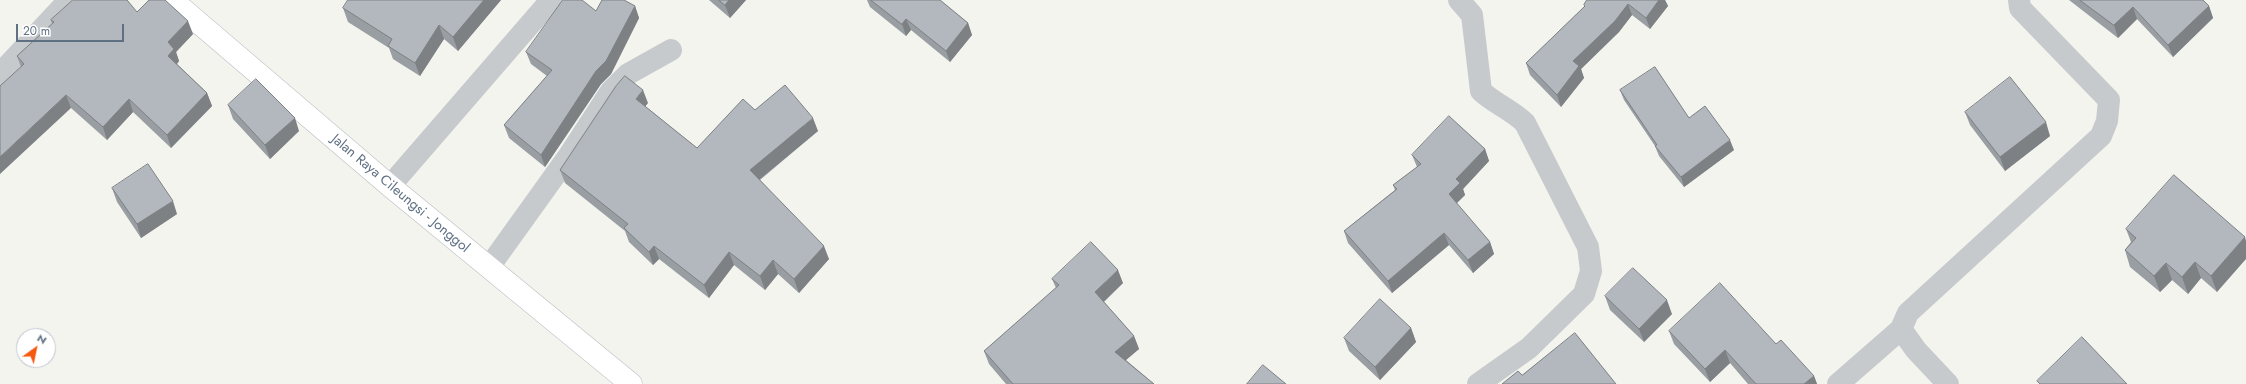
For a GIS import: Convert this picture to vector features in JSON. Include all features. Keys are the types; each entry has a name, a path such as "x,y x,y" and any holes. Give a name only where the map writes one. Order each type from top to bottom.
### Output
{"main road":[{"name":"Jalan Raya Cileungsi - Jonggol","path":"172,0 390,186 631,384"}],"street":[{"path":"0,74 69,0"},
{"path":"390,186 551,0"},
{"path":"1459,0 1472,15 1481,91 1491,100 1513,112 1525,123 1588,247 1591,271 1584,294 1529,348 1478,384"},
{"path":"1838,384 1901,330 1908,313 2101,136 2107,121 2109,100 2020,8 2019,0"},
{"path":"489,267 568,157 611,91 628,74 671,50"},
{"path":"1901,330 1916,350 1948,384"}],"building":[{"path":"73,0 127,0 137,12 149,0 165,0 188,21 168,42 174,49 168,56 207,93 167,135 129,99 103,127 66,95 0,157 0,86 24,64 17,56 54,22 51,20"},
{"path":"348,0 484,0 453,37 439,25 415,63 388,46 392,39 343,8"},
{"path":"563,0 582,0 596,11 602,0 624,0 635,6 606,61 596,71 541,155 504,125 552,70 526,52"},
{"path":"719,0 729,0 725,5"},
{"path":"871,0 940,0 968,23 946,51 906,19 902,24"},
{"path":"1587,0 1659,0 1646,18 1628,4 1615,21 1573,61 1579,66 1557,95 1526,63 1585,6 1584,5"},
{"path":"2080,0 2203,0 2209,6 2168,45 2133,7 2114,25"},
{"path":"1655,67 1689,118 1705,106 1730,140 1681,177 1655,146 1657,145 1620,90"},
{"path":"625,76 643,90 636,99 697,148 743,99 755,110 785,85 813,118 750,170 824,246 794,279 773,260 760,276 729,252 704,285 654,246 649,252 624,228 628,224 560,170 616,86"},
{"path":"2010,77 2046,122 2000,157 1965,112"},
{"path":"256,79 295,118 265,145 228,105"},
{"path":"1449,116 1485,149 1456,179 1460,183 1449,194 1490,242 1468,260 1444,233 1388,281 1344,231 1397,189 1393,185 1421,164 1412,155"},
{"path":"148,164 173,201 137,224 112,188"},
{"path":"2174,175 2245,237 2211,276 2195,262 2182,277 2166,263 2154,276 2125,250 2136,238 2126,229"},
{"path":"1091,242 1118,270 1095,292 1134,336 1115,352 1154,384 1013,384 984,351 1059,285 1052,279"},
{"path":"1633,268 1667,300 1639,329 1605,296"},
{"path":"1720,283 1776,344 1781,340 1814,376 1804,384 1756,384 1725,350 1705,369 1669,331"},
{"path":"1380,299 1411,328 1375,367 1344,338"},
{"path":"1575,333 1616,384 1502,384 1518,371 1522,375"},
{"path":"2082,337 2127,384 2040,384 2037,381"},
{"path":"1263,365 1286,384 1247,384"}]}
